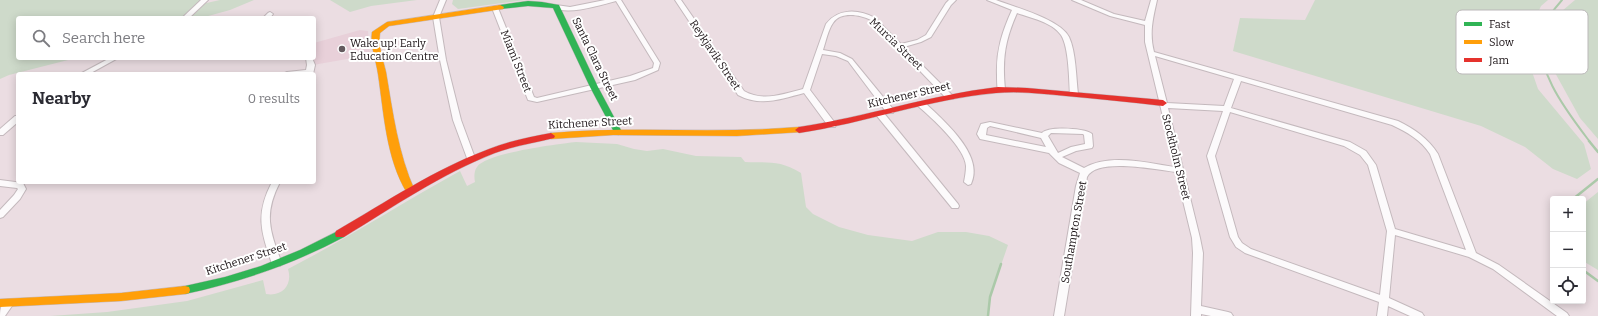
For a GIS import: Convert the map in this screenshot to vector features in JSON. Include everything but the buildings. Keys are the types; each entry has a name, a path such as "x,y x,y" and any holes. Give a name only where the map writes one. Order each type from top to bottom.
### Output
{"street":[{"path":"187,16 205,0"},
{"path":"443,0 436,17 443,60 457,120 471,158"},
{"path":"410,191 401,171 388,127 381,67 375,35 378,29 387,24 495,8 536,3 556,7 575,8 614,0"},
{"path":"594,87 640,76 654,70 657,67 657,63 618,0"},
{"name":"Reykjavik Street","path":"678,0 741,93 745,96 751,99 762,100 806,90"},
{"path":"900,46 919,41 929,36 948,4 953,0"},
{"path":"990,0 1052,24 1062,32 1067,42 1074,94"},
{"path":"1075,0 1112,15 1148,24"},
{"name":"Stockholm Street","path":"1154,0 1148,24 1148,42 1178,170 1196,238 1198,254 1196,313"},
{"name":"Santa Clara Street","path":"556,7 594,87 618,132"},
{"name":"Miami Street","path":"495,8 531,98 537,100 545,99 594,87"},
{"path":"1001,89 999,69 1000,47 1004,33 1015,10"},
{"name":"Murcia Street","path":"806,90 819,51 832,19 840,15 856,14 871,18 950,97"},
{"path":"819,51 838,54 850,60 890,111"},
{"path":"1151,53 1395,123 1414,133 1429,146 1434,154 1472,255"},
{"path":"88,72 110,60"},
{"path":"310,60 310,72"},
{"path":"1238,78 1211,156 1234,237 1239,245 1248,250 1384,300 1419,316"},
{"name":"Kitchener Street","path":"5,303 120,298 176,291 246,274 276,264 315,247 346,231 410,191 471,158 545,137 577,133 618,132 781,132 832,125 950,97 1001,89 1074,94 1163,104"},
{"path":"806,90 832,125"},
{"path":"921,104 946,127 966,155 970,166 968,182"},
{"path":"1163,104 1228,109 1347,144 1364,153 1372,165 1391,231 1382,316"},
{"path":"880,114 954,206"},
{"path":"0,133 16,120"},
{"path":"1044,136 1047,132 1051,131 1084,132 1088,134 1089,146 1074,148 1054,154 983,137 981,134 984,126 990,124 1044,136 1054,154 1062,161 1085,172"},
{"name":"Southampton Street","path":"1060,316 1080,188 1085,172 1094,166 1108,163 1178,170"},
{"path":"0,183 20,185 22,189 18,197 0,215"},
{"path":"275,184 265,210 264,219 266,232 276,264"},
{"path":"1391,231 1472,255 1496,267 1530,290 1564,316"},
{"path":"0,315 5,303"},
{"path":"1196,313 1228,316"}],"shaded area":[{"name":"Wake up! Early Education Centre","path":"360,30 368,31 370,55 313,65 312,60 316,60 316,42"}],"green space":[{"path":"0,0 205,0 202,4 220,0 254,0 230,10 208,16 16,16 16,60 68,60 16,72 0,79"},
{"path":"330,0 417,0 371,6 350,12"},
{"path":"453,0 525,0 458,9 452,4"},
{"path":"1315,0 1548,0 1541,6 1539,10 1456,10 1456,74 1533,74 1538,89 1584,144 1591,169 1577,179 1553,169 1525,147 1481,126 1233,51 1240,18 1305,20"},
{"path":"1575,0 1598,0 1598,139 1580,118 1556,74 1588,74 1588,10 1563,10"},
{"path":"576,142 617,144 647,151 663,149 696,156 741,157 745,162 780,164 801,173 806,207 813,214 839,227 868,235 912,241 938,232 966,232 989,236 1008,245 990,297 988,316 50,316 107,312 187,301 263,280 266,294 277,294 285,289 287,285 289,280 288,269 331,246 460,171 467,186 475,182 474,174 477,167 483,162 494,157 523,150"},
{"path":"1598,192 1598,270 1586,263 1586,202"}],"waterway":[{"path":"1553,10 1562,0"},
{"path":"1547,74 1562,103 1590,142"},
{"path":"1589,141 1598,152"},
{"path":"1577,196 1598,179"},
{"path":"988,316 990,297 1001,264"},
{"path":"1586,272 1598,281"}],"traffic: fast":[{"path":"500,7 521,4 542,4 556,7 594,87 618,132"},
{"path":"185,290 225,281 265,268 303,253 340,234"}],"traffic: slow":[{"path":"410,191 403,176 394,146 376,46 376,32 387,24 500,7"},
{"path":"551,136 613,132 737,133 799,130"},
{"path":"0,303 121,297 185,290"}],"traffic: jam":[{"path":"799,130 856,120 941,98 998,90 1027,90 1163,103"},
{"path":"340,234 415,188 467,161 493,150 521,142 551,136"}],"place":[{"name":"Wake up! Early Education Centre","path":"342,49"}]}
